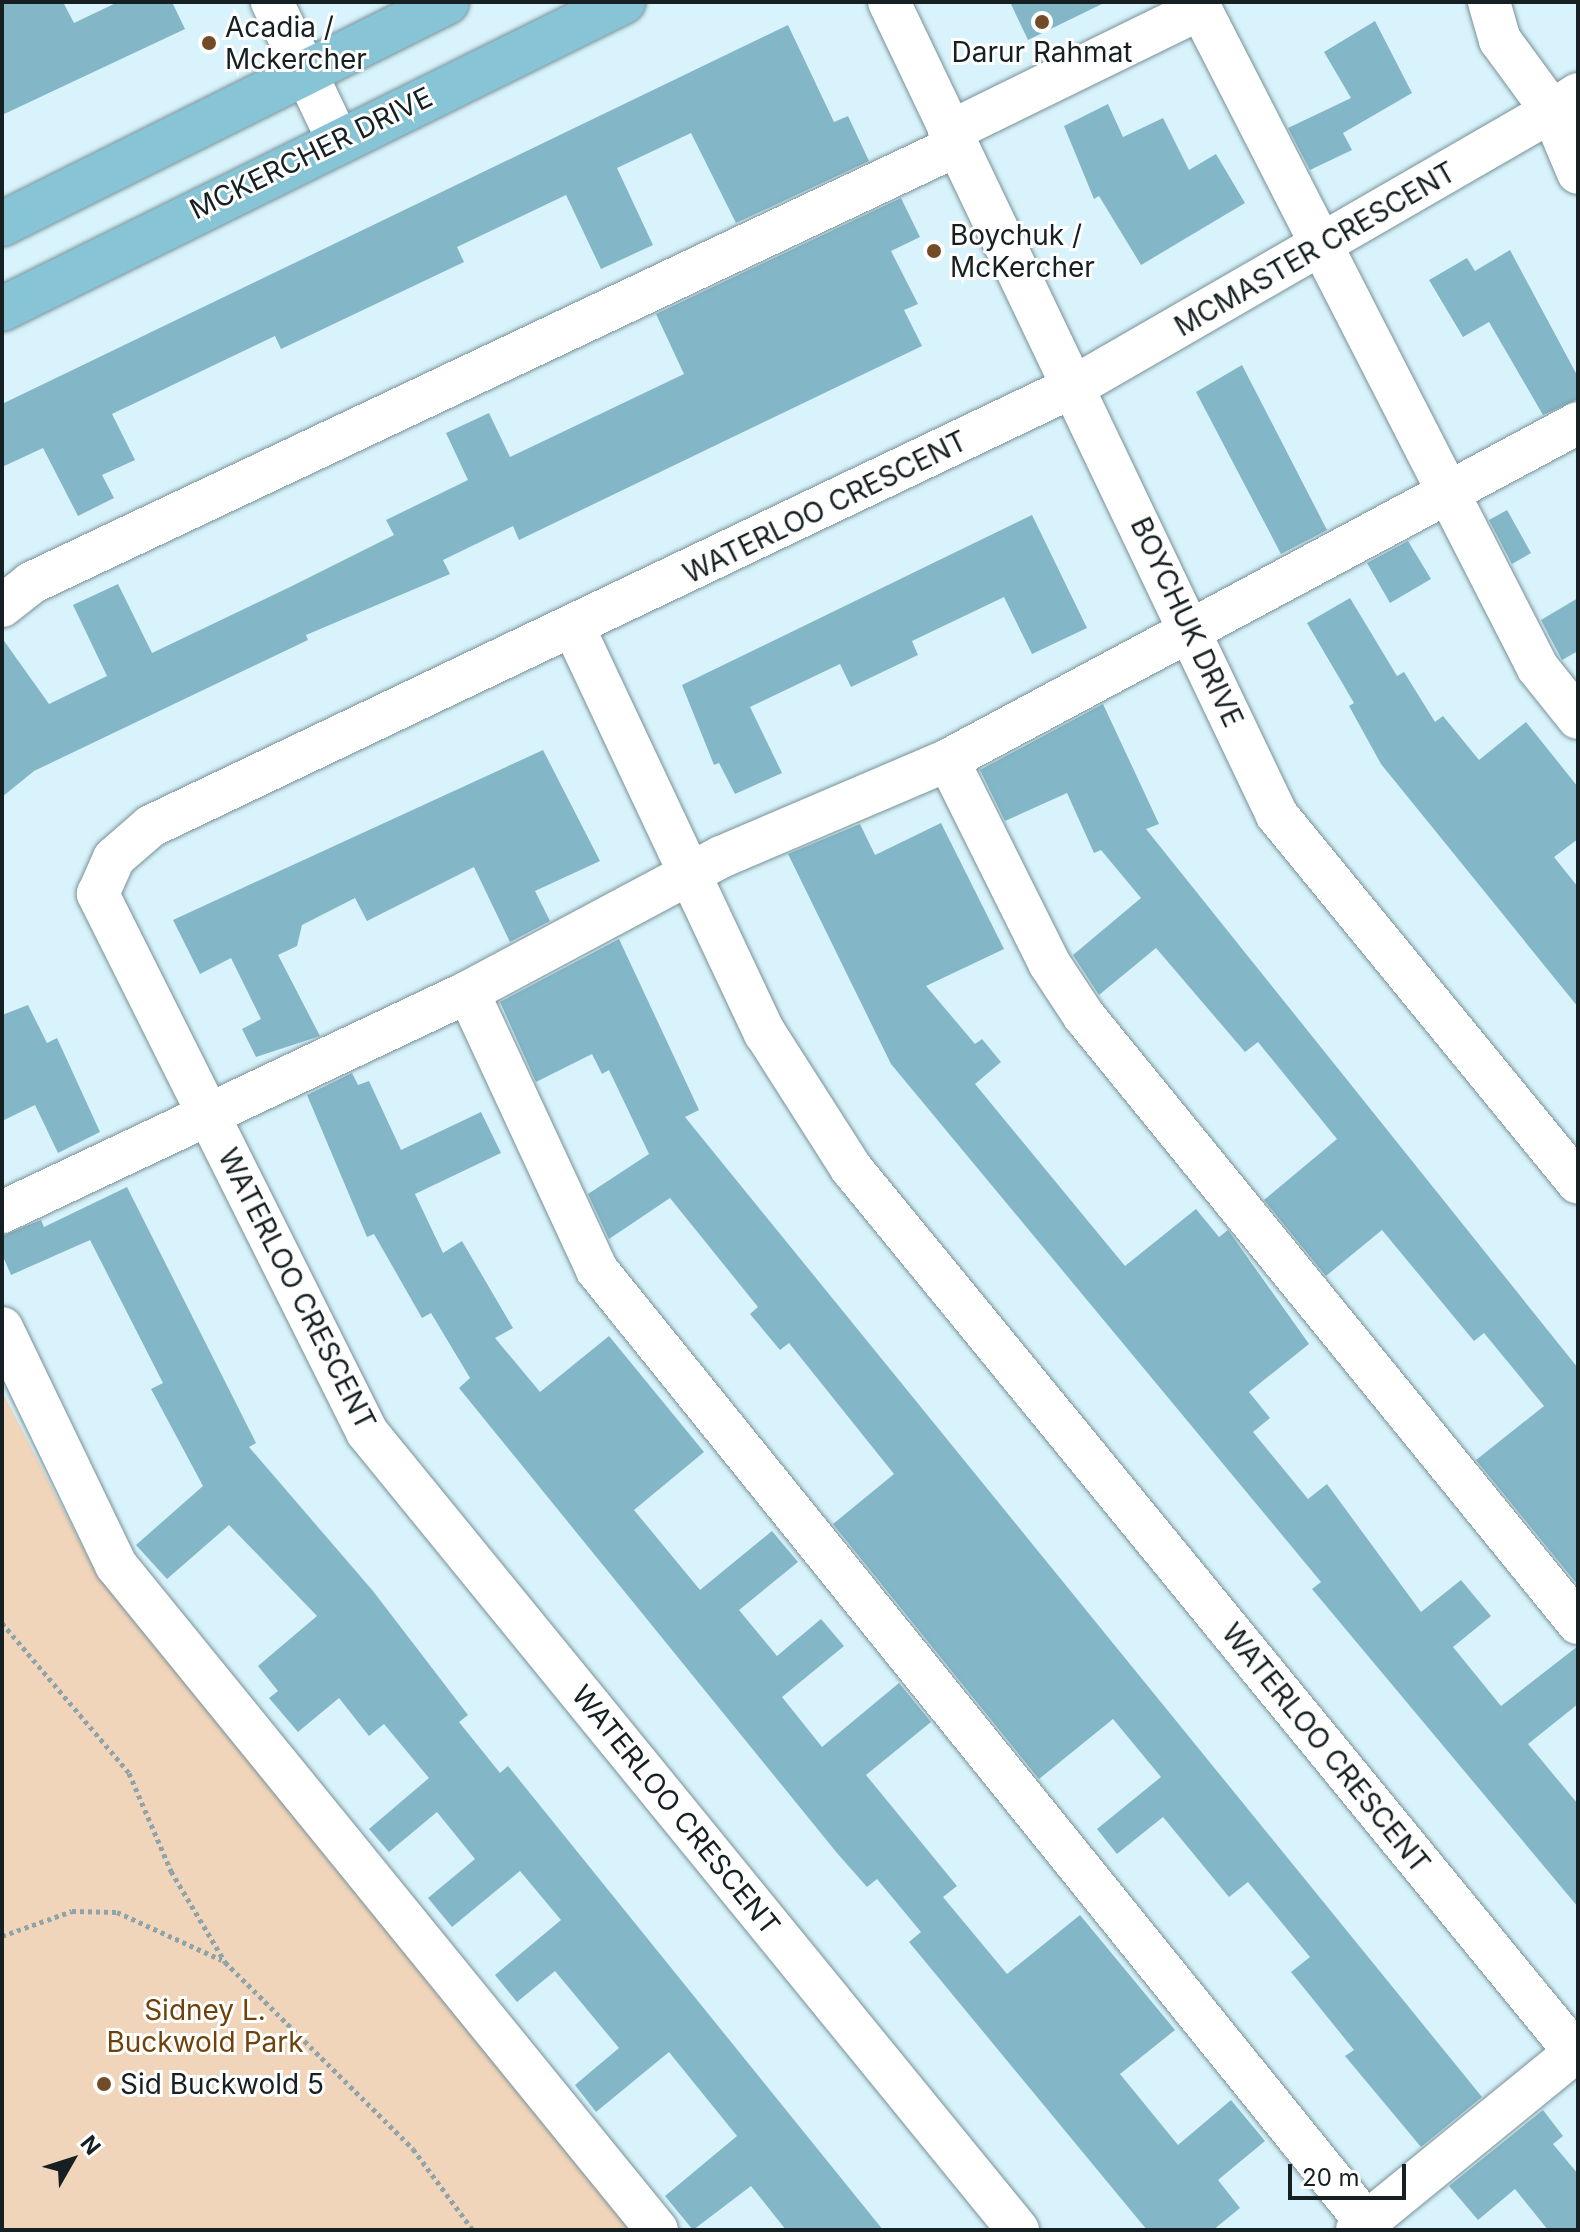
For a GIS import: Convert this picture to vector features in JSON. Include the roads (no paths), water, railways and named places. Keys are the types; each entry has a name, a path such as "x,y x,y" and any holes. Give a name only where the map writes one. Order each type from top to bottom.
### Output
{"main road":[{"path":"2,224 304,69 447,2"},
{"name":"MCKERCHER DRIVE","path":"2,309 337,138 623,2"}],"street":[{"path":"272,2 337,138"},
{"name":"BOYCHUK DRIVE","path":"889,2 952,139 1077,385 1277,815 1578,1183"},
{"path":"1489,2 1500,40 1565,102 1578,173"},
{"path":"2,606 31,583 952,139 1198,5 1538,668 1578,718"},
{"name":"MCMASTER CRESCENT","path":"1077,385 1322,248 1565,102"},
{"name":"WATERLOO CRESCENT","path":"1018,2230 367,1432 98,894 114,858 151,826 574,628 1077,385"},
{"path":"2,1212 208,1109 468,992 690,872 948,760 1450,496 1578,423"},
{"name":"WATERLOO CRESCENT","path":"574,628 765,1033 851,1168 1577,2053"},
{"path":"948,760 1049,963 1084,1016 1578,1623"},
{"path":"468,992 597,1270 1362,2226 1577,2053"},
{"path":"2,1328 116,1565 657,2230"}],"place":[{"name":"Darur Rahmat","path":"1042,22"},
{"name":"Acadia / Mckercher","path":"209,43"},
{"name":"Boychuk / McKercher","path":"934,251"},
{"name":"Sid Buckwold 5","path":"104,2084"}],"park label":[{"name":"Sidney L. Buckwold Park","path":"205,2026"}]}
